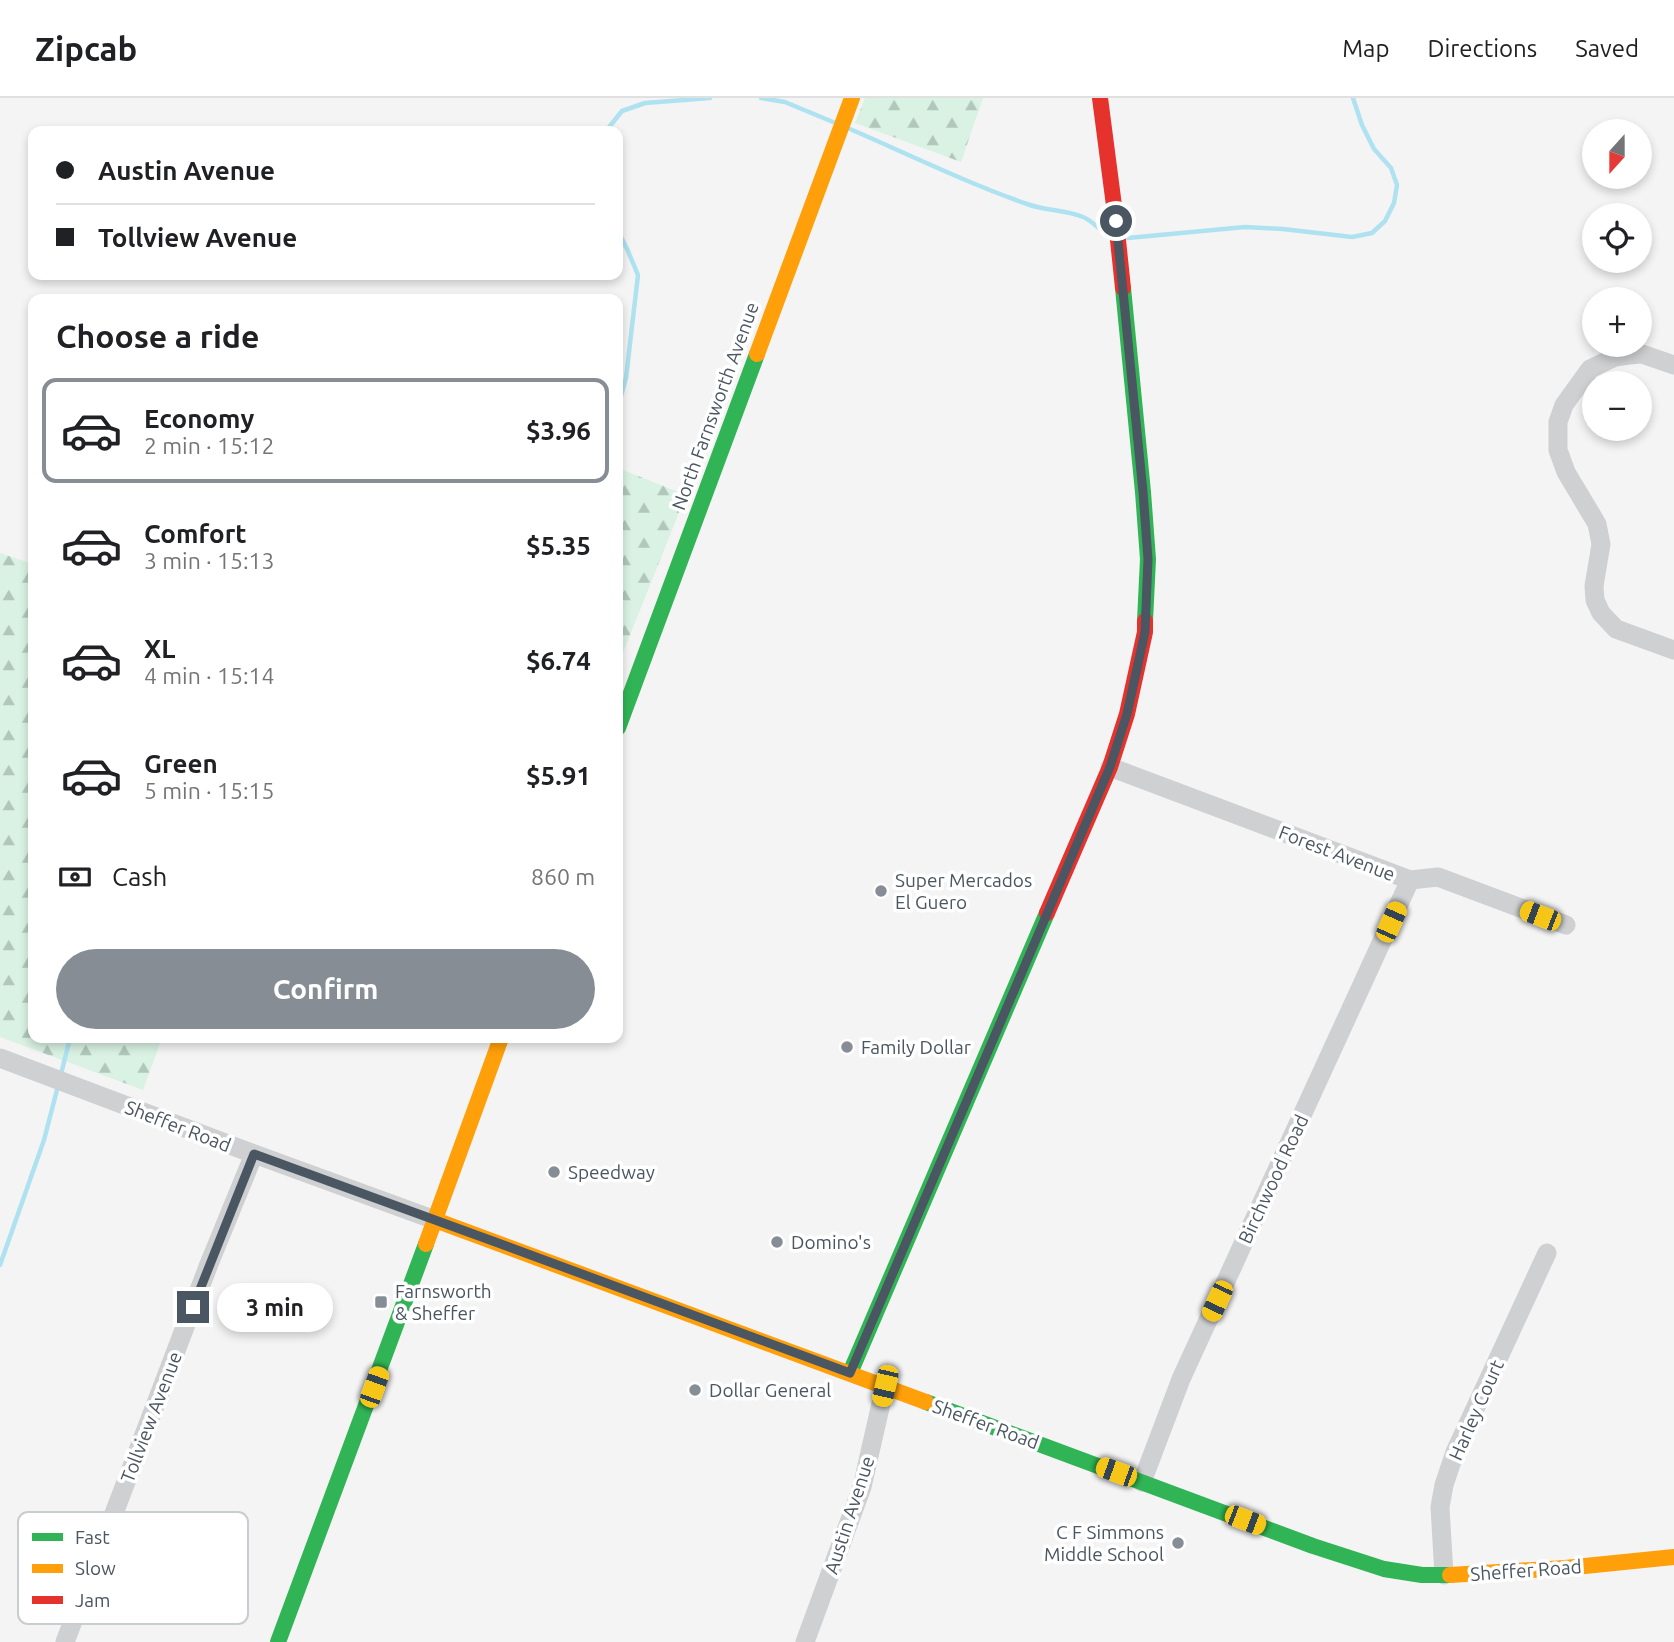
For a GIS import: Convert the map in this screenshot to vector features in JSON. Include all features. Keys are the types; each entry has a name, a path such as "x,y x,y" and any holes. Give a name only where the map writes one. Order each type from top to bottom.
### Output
{"street":[{"name":"North Farnsworth Avenue","path":"623,715 852,98"},
{"path":"850,1373 1110,767 1127,714 1145,632 1148,559 1143,492 1116,221 1100,98"},
{"path":"1674,365 1642,355 1629,355 1615,357 1590,369 1564,405 1558,422 1558,450 1566,472 1597,524 1601,544 1594,586 1595,600 1601,612 1616,629 1674,650"},
{"name":"Forest Avenue","path":"1110,767 1410,880 1438,877 1566,925"},
{"name":"Birchwood Road","path":"1142,1482 1181,1379 1410,880"},
{"path":"278,1642 499,1043"},
{"name":"Sheffer Road","path":"0,1058 1356,1561 1406,1573 1444,1575 1565,1568 1674,1556"},
{"name":"Tollview Avenue","path":"115,1512 254,1154"},
{"name":"Harley Court","path":"1444,1575 1440,1507 1444,1485 1455,1452 1547,1253"},
{"name":"Austin Avenue","path":"805,1642 862,1487 885,1386"},
{"name":"Tollview Avenue","path":"65,1642 72,1624"}],"green space":[{"path":"865,98 983,98 961,162 855,123"},
{"path":"623,470 686,495 623,652"},
{"path":"0,553 28,562 28,1043 160,1043 143,1090 0,1037"}],"waterway":[{"path":"610,126 622,111 645,103 710,98"},
{"path":"761,98 785,102 833,122"},
{"path":"1128,238 1245,227 1352,237 1372,233 1385,221 1394,203 1397,185 1391,168 1374,149 1353,98"},
{"path":"850,129 1007,197 1083,217 1109,235"},
{"path":"623,241 638,275 623,389"},
{"path":"61,1074 69,1043"},
{"path":"0,1265 44,1140 58,1086"}],"traffic: fast":[{"path":"1123,288 1148,559 1145,621"},
{"path":"623,715 757,354"},
{"path":"850,1373 1047,913"},
{"path":"278,1642 426,1244"},
{"path":"926,1402 1313,1546 1384,1569 1422,1575 1450,1575"}],"traffic: slow":[{"path":"757,354 852,98"},
{"path":"426,1244 499,1043"},
{"path":"435,1220 926,1402"},
{"path":"1450,1575 1565,1568 1674,1557"}],"traffic: jam":[{"path":"1100,98 1123,288"},
{"path":"1047,913 1110,767 1127,714 1145,621"}],"place":[{"name":"Super Mercados El Guero","path":"881,891"},
{"name":"Family Dollar","path":"847,1047"},
{"name":"Speedway","path":"554,1172"},
{"name":"Domino's","path":"777,1242"},
{"name":"Farnsworth & Sheffer","path":"381,1302"},
{"name":"Dollar General","path":"695,1390"},
{"name":"C F Simmons Middle School","path":"1178,1543"}],"route":[{"path":"193,1307 254,1154 850,1373 1110,767 1127,714 1145,632 1148,559 1116,221"}]}
